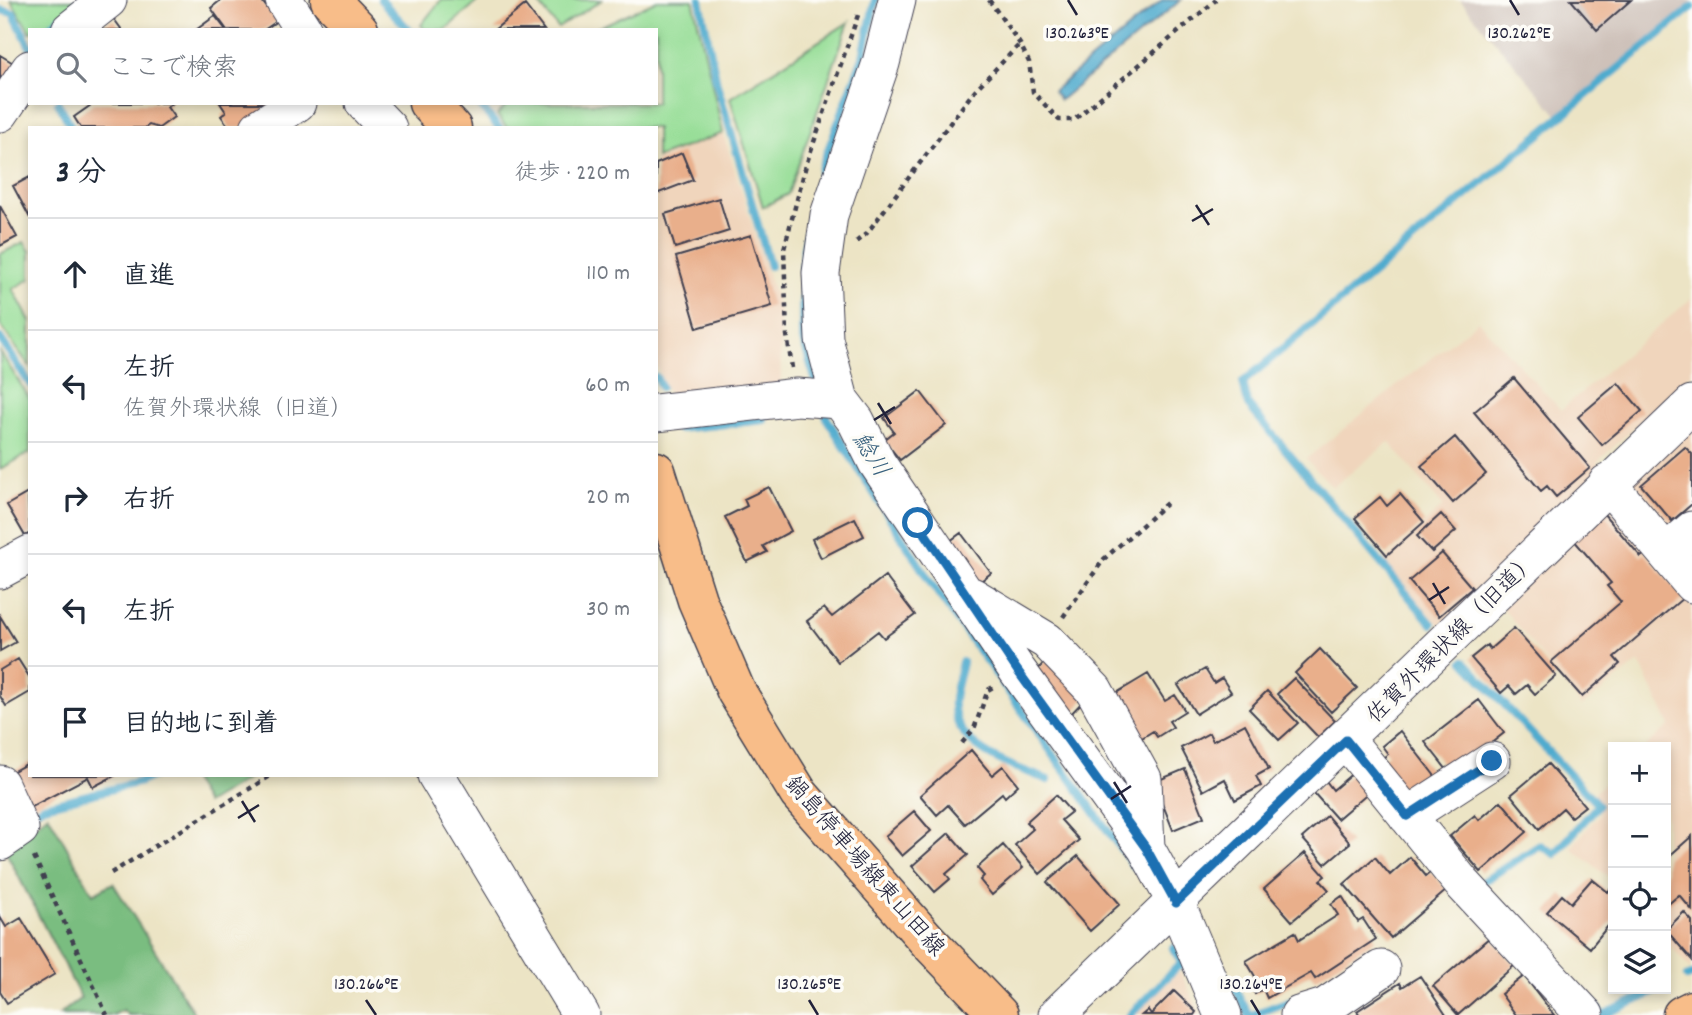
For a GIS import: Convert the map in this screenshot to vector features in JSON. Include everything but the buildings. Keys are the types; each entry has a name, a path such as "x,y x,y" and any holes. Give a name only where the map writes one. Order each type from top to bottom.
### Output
{"main road":[{"path":"330,0 357,28"},
{"path":"430,105 450,126"},
{"name":"鍋島停車場線東山田線","path":"658,477 697,600 736,691 799,794 927,940 999,1015"},
{"path":"1682,1015 1692,1010"}],"street":[{"path":"73,28 108,0"},
{"path":"284,0 302,28"},
{"path":"897,0 881,63 829,215 821,273 824,339 840,400 856,421 877,463 964,592 1146,848 1176,903 1223,1015"},
{"path":"0,113 28,72"},
{"path":"262,126 294,105"},
{"path":"366,105 386,126"},
{"path":"658,413 797,397 840,400"},
{"name":"佐賀外環状線（旧道）","path":"1057,1015 1346,740 1607,483 1692,404"},
{"path":"1607,483 1679,541 1692,584"},
{"path":"0,570 28,555"},
{"path":"964,592 1047,641 1094,690 1143,779 1146,848"},
{"path":"1346,740 1461,881 1585,1015"},
{"path":"1407,816 1492,761"},
{"path":"437,777 581,1015"},
{"path":"0,784 10,835"},
{"path":"1299,1015 1325,1007 1381,969"}],"path":[{"path":"989,0 1020,44 1029,62 1033,92 1059,120 1074,120 1216,0"},
{"path":"821,273 867,233 975,90 1020,44"},
{"path":"1047,641 1104,559 1167,503"},
{"path":"962,743 974,729 988,690"},
{"path":"111,873 269,777"},
{"path":"10,835 107,1015"}],"shaded area":[{"path":"1460,0 1692,0 1692,4 1558,116"},
{"path":"723,133 780,312 781,386 671,400 658,370 658,157"},
{"path":"1692,298 1692,373 1597,462 1601,469 1440,626 1384,561 1443,506 1389,442 1333,487 1306,459 1478,321 1561,410"},
{"path":"1692,420 1692,513 1648,551 1692,603 1691,970 1671,946 1671,742 1651,742 1670,725 1639,662 1582,706 1501,606"},
{"path":"1608,780 1608,876 1571,848 1600,813 1594,793"},
{"path":"1180,971 1201,1015 1133,1015"}],"green space":[{"path":"11,0 78,0 45,28 28,29"},
{"path":"441,0 479,0 447,28 423,28 421,25"},
{"path":"536,0 602,0 558,28"},
{"path":"657,0 693,0 723,133 658,157 658,126 505,126 497,115 507,105 658,105 658,28 597,28"},
{"path":"849,22 788,194 763,207 730,98"},
{"path":"24,242 28,248 28,280 13,289 28,317 28,364 0,325 0,254"},
{"path":"0,352 28,396 28,454 0,469"},
{"path":"190,777 252,777 206,804"},
{"path":"48,814 93,894 113,883 195,1015 128,1015 123,1010 113,1015 59,1015 81,998 6,852"}],"water":[{"path":"1162,0 1181,0 1060,100 1053,91"}],"waterway":[{"path":"381,0 407,28"},
{"path":"700,0 717,84 770,266"},
{"name":"鯰川","path":"818,388 802,336 803,253 822,166 863,57 875,0"},
{"path":"1432,624 1248,405 1243,382 1692,7"},
{"path":"0,10 13,13 28,43"},
{"path":"49,28 59,19"},
{"path":"59,105 71,126"},
{"path":"480,105 497,126"},
{"path":"0,338 28,381"},
{"path":"658,381 661,387"},
{"name":"鯰川","path":"824,407 827,419 932,585 1133,866"},
{"path":"678,429 764,420"},
{"path":"1464,661 1598,805 1555,854 1540,845 1478,885"},
{"path":"962,662 954,699 955,716 962,731 986,753 1048,780"},
{"path":"28,814 44,806 151,777"},
{"path":"1173,948 1184,967"},
{"path":"1130,1015 1181,963"},
{"path":"1222,974 1231,981 1249,1015"},
{"path":"1687,977 1692,975"},
{"path":"1596,1007 1603,1015 1650,994"},
{"path":"1252,1015 1297,998"}],"route":[{"path":"918,523 1017,670 1146,848 1176,903 1346,740 1407,816 1492,761"}]}
